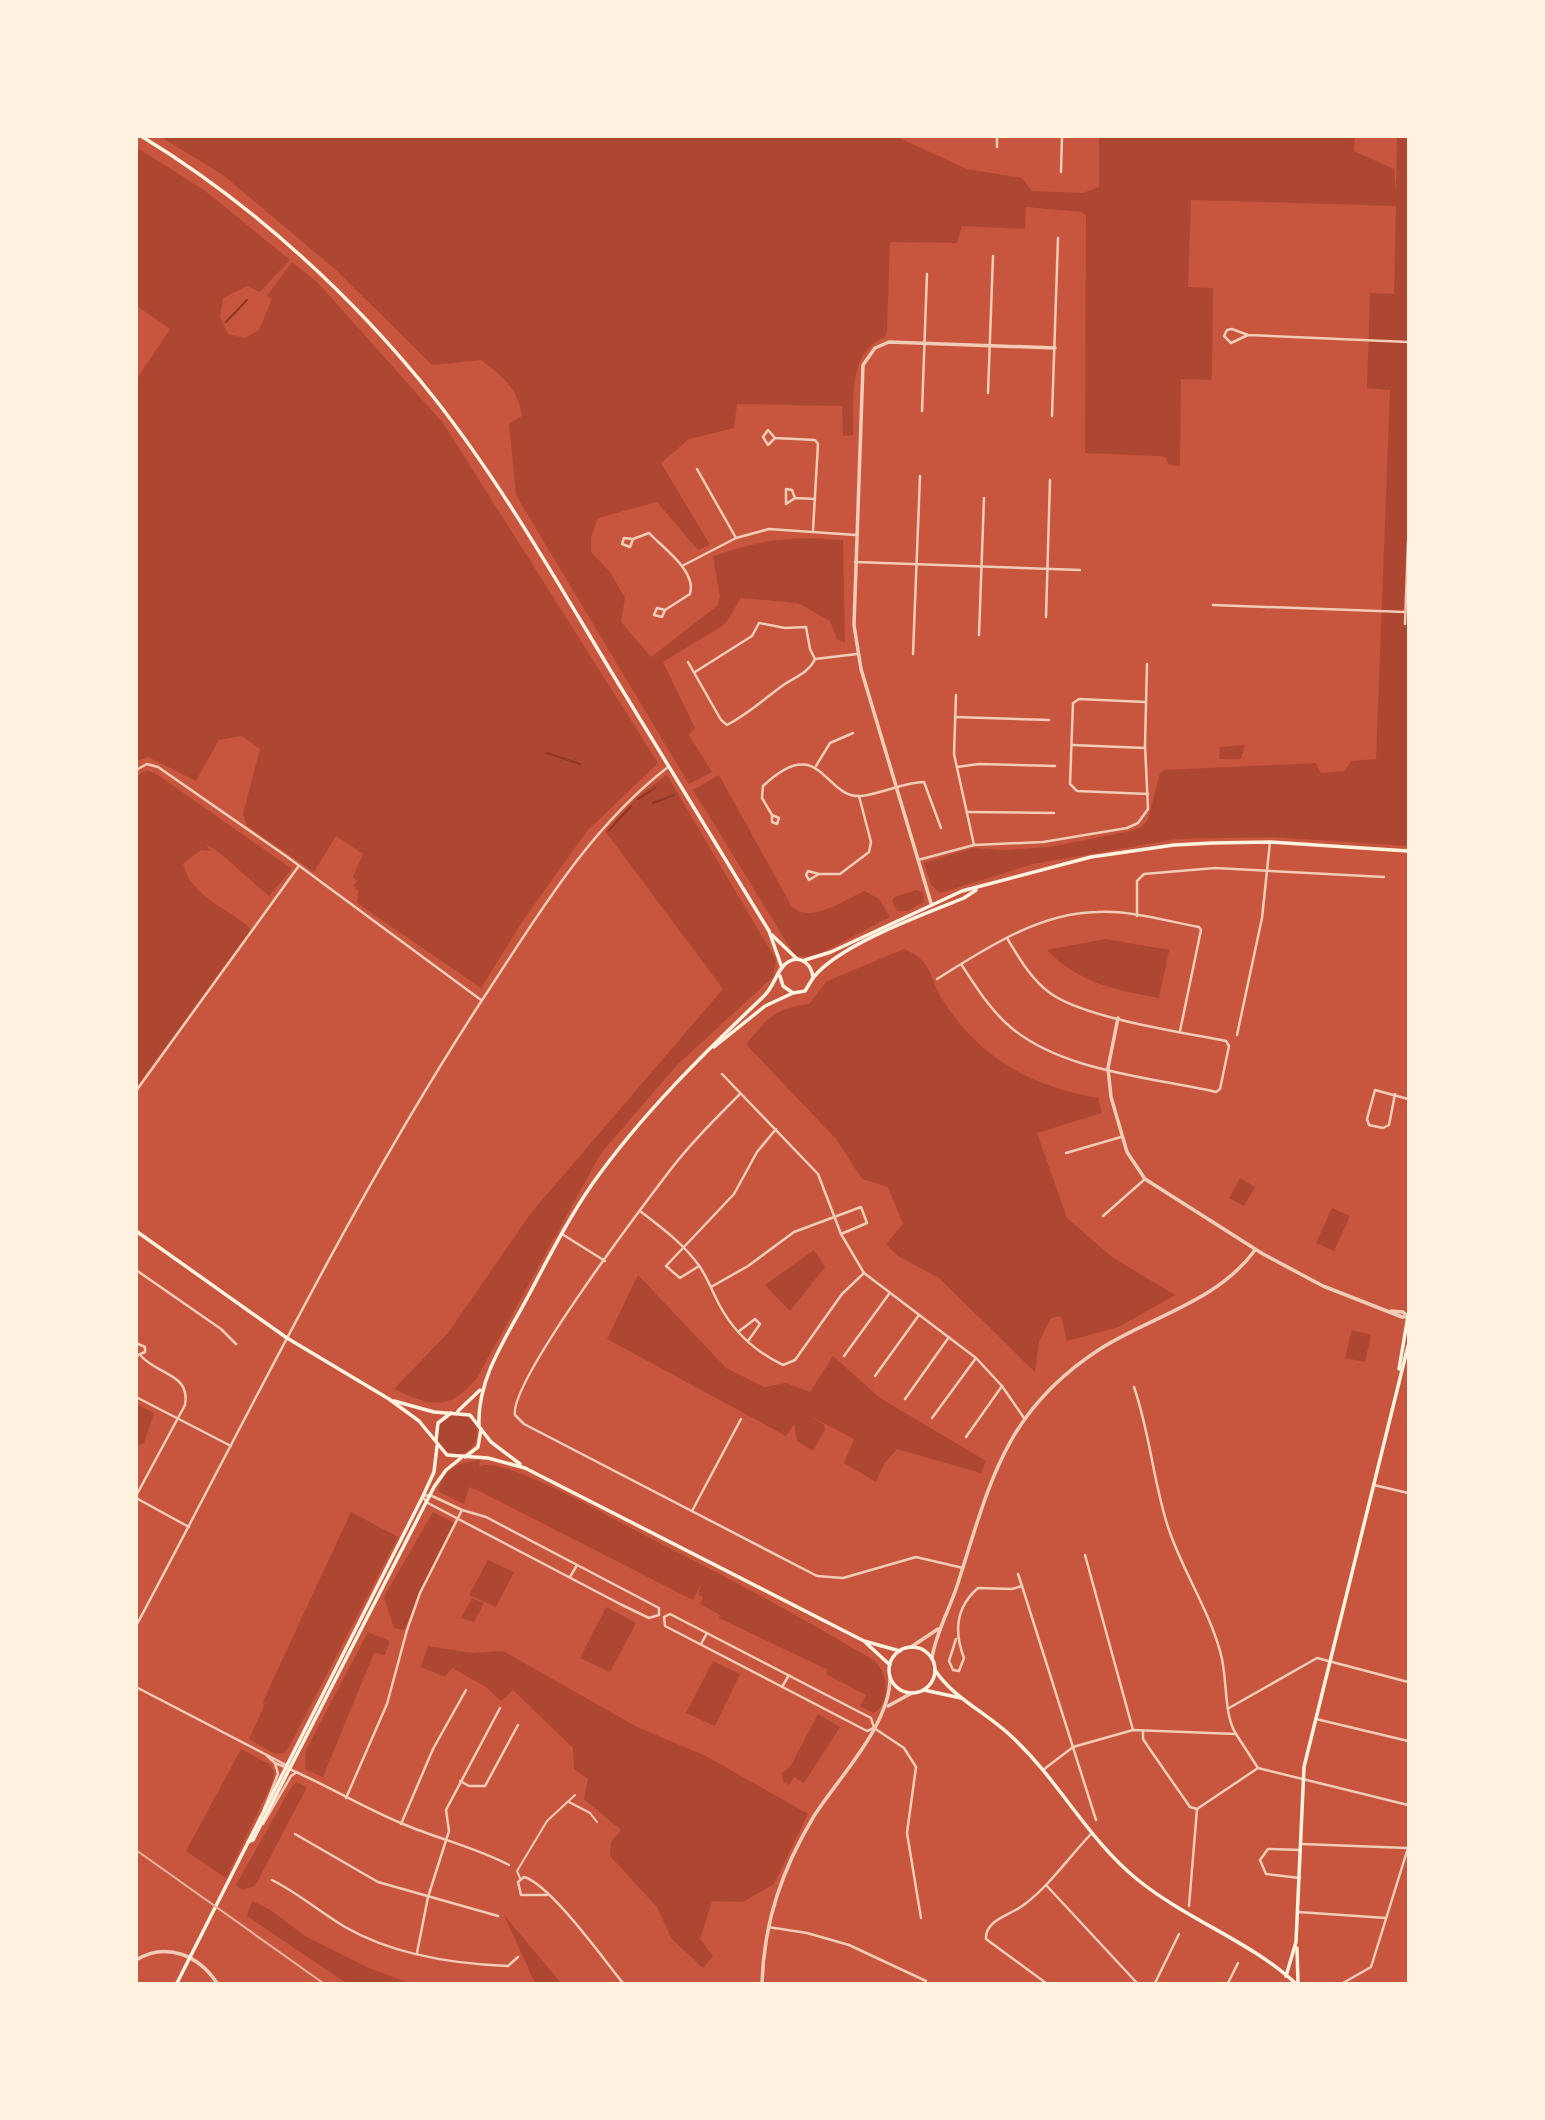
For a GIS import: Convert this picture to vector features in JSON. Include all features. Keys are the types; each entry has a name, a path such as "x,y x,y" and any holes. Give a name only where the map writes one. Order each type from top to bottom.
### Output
{"main road":[{"path":"141,136 243,208 295,251 338,292 436,400 513,513 769,931 782,968"},
{"path":"248,1842 260,1826 292,1754 424,1496 433,1472 438,1423 456,1412 481,1389 562,1234 619,1149 745,1011 766,995 787,962 831,952 931,903 1036,870 1128,851 1174,845 1270,842 1409,851"},
{"path":"704,1055 765,1006 793,993 805,991 824,966 864,943 977,889"},
{"path":"931,903 934,910"},
{"path":"769,931 811,967 813,978"},
{"path":"780,976 783,986 793,993"},
{"path":"136,1231 288,1338 389,1399 419,1421 447,1455 488,1458 525,1468"},
{"path":"1297,1983 1296,1942 1303,1779 1397,1382 1409,1316"},
{"path":"1397,1382 1409,1346"},
{"path":"177,1983 263,1810 440,1477 478,1447 481,1389"},
{"path":"389,1399 426,1410 470,1415 496,1447 525,1468 864,1641 900,1651"},
{"path":"864,1641 890,1665"},
{"path":"963,1699 924,1690 912,1693 901,1691 890,1677 890,1665 900,1651 911,1647 923,1650 932,1658 935,1670 944,1683 994,1721 1043,1770 1091,1834 1148,1888 1297,1983"},
{"path":"924,1690 932,1681 935,1670"},
{"path":"1286,1976 1296,1942"}],"street":[{"path":"997,136 997,147"},
{"path":"1061,172 1062,136"},
{"path":"1052,416 1058,238"},
{"path":"988,393 993,256"},
{"path":"922,411 927,274"},
{"path":"1248,335 1231,343 1224,336 1227,330 1232,329 1248,335 1409,342"},
{"path":"931,903 858,654 853,603 863,365 868,355 883,344 1055,348"},
{"path":"775,438 815,440 818,444 813,530"},
{"path":"697,469 736,538"},
{"path":"913,654 920,476"},
{"path":"1046,617 1050,480"},
{"path":"796,498 815,499"},
{"path":"979,635 984,498"},
{"path":"682,566 736,538 769,529 856,534"},
{"path":"634,539 649,533 682,566 692,590 665,610"},
{"path":"1405,624 1409,542"},
{"path":"855,562 1080,570"},
{"path":"1213,605 1405,612"},
{"path":"695,672 752,636 760,623 785,628 806,627 810,649 815,659"},
{"path":"688,662 720,720 727,725 762,704 781,687 807,671 815,659 858,654"},
{"path":"918,860 974,845 1043,842 1127,828 1145,817 1148,809 1145,748 1147,664"},
{"path":"956,695 957,767 974,845"},
{"path":"1145,702 1076,700 1073,703 1070,788 1077,791 1148,794"},
{"path":"955,717 1049,720"},
{"path":"816,766 830,743 853,733"},
{"path":"1072,745 1145,748"},
{"path":"957,767 979,764 1055,766"},
{"path":"136,770 142,765 158,767 481,1000"},
{"path":"136,1626 374,1177 481,1000 536,918 604,825 632,795 668,766"},
{"path":"772,815 760,795 766,783 796,766 816,766 845,792 859,796 924,782 941,828"},
{"path":"819,874 840,874 869,852 871,842 859,796"},
{"path":"967,812 1054,813"},
{"path":"1237,1035 1258,936 1270,842"},
{"path":"136,1091 298,867"},
{"path":"1138,916 1137,881 1144,874 1215,868 1384,877"},
{"path":"937,979 1007,938 1072,915 1097,911 1138,916 1201,930 1180,1031"},
{"path":"961,964 993,1009 1017,1032 1048,1051 1108,1068 1219,1090 1229,1046 1226,1041 1076,1007 1048,992 1027,970 1007,938"},
{"path":"1118,1018 1108,1068 1111,1097 1121,1137 1133,1164 1145,1179 1255,1250 1323,1286 1409,1316"},
{"path":"722,1074 818,1174 831,1201 841,1234 864,1273 976,1358 1002,1386 1024,1418"},
{"path":"1395,1094 1389,1125 1383,1128 1369,1125 1367,1119 1375,1090 1395,1094 1409,1099"},
{"path":"740,1094 687,1150 640,1211 542,1351 515,1403 516,1415 524,1424 806,1571 827,1578 850,1577 916,1557 963,1568"},
{"path":"699,1266 680,1278 666,1266 682,1245 734,1194 757,1152 776,1129"},
{"path":"1066,1153 1121,1137"},
{"path":"1103,1216 1145,1179"},
{"path":"710,1287 748,1266 782,1240 861,1207 867,1223 841,1234"},
{"path":"640,1211 682,1245 699,1266 738,1332 748,1342 783,1365 794,1362 842,1294 864,1273"},
{"path":"562,1234 605,1261"},
{"path":"932,1658 990,1481 1024,1418 1070,1371 1100,1349 1206,1294 1255,1250"},
{"path":"136,1270 222,1329 236,1344"},
{"path":"844,1356 889,1294"},
{"path":"875,1377 919,1315"},
{"path":"738,1332 755,1319 760,1324 748,1342"},
{"path":"905,1399 949,1337"},
{"path":"136,1343 145,1346 139,1356 184,1385 185,1405 136,1497 189,1527"},
{"path":"932,1418 976,1358"},
{"path":"966,1437 1002,1386"},
{"path":"1134,1387 1149,1435 1169,1530 1221,1654 1228,1708 1236,1734 1258,1768 1409,1805"},
{"path":"136,1397 231,1446"},
{"path":"692,1511 741,1419"},
{"path":"1373,1484 1409,1493"},
{"path":"430,1495 462,1510 486,1517 659,1608 659,1615 649,1618 426,1502 424,1496 430,1495"},
{"path":"346,1798 387,1704 420,1593 462,1510"},
{"path":"1086,1555 1133,1730"},
{"path":"570,1577 577,1565"},
{"path":"1018,1574 1096,1820"},
{"path":"956,1639 964,1658 959,1671 953,1670 949,1661 963,1608 978,1588 1012,1589 1022,1586"},
{"path":"874,1728 867,1731 665,1626 664,1617 670,1614 871,1718 874,1728 904,1748 916,1767 907,1833 921,1918"},
{"path":"911,1647 940,1628"},
{"path":"701,1644 707,1633"},
{"path":"1228,1708 1312,1660 1322,1659 1331,1664 1409,1682"},
{"path":"782,1687 789,1675"},
{"path":"762,1983 768,1927 779,1888 801,1839 886,1707 890,1677"},
{"path":"136,1687 346,1798 401,1824 445,1841 472,1847 509,1865"},
{"path":"401,1824 433,1749 466,1690"},
{"path":"886,1707 912,1693"},
{"path":"417,1953 428,1897 449,1831 446,1810 500,1708"},
{"path":"1317,1719 1409,1741"},
{"path":"460,1781 469,1786 485,1786 518,1725"},
{"path":"1043,1770 1073,1747 1133,1730 1236,1734"},
{"path":"1143,1730 1143,1739 1190,1807 1197,1809 1258,1768"},
{"path":"276,1761 292,1754"},
{"path":"263,1810 278,1774 276,1761"},
{"path":"260,1826 265,1822 291,1776 297,1772"},
{"path":"1189,1906 1197,1809"},
{"path":"295,1834 378,1882 498,1916"},
{"path":"1046,1983 986,1939 986,1932 993,1923 1017,1910 1046,1885 1091,1834"},
{"path":"1300,1878 1266,1874 1260,1860 1268,1850 1301,1847 1408,1848 1371,1967 1343,1983"},
{"path":"547,1895 521,1895 517,1888 521,1879 531,1880 547,1895 623,1983"},
{"path":"272,1880 363,1936 417,1953 508,1966 518,1957"},
{"path":"1046,1885 1137,1983"},
{"path":"1298,1912 1386,1919"},
{"path":"768,1927 849,1945 926,1981"},
{"path":"1155,1983 1179,1934"},
{"path":"136,1960 155,1952 185,1955 204,1966 217,1983"},
{"path":"1228,1983 1238,1963"}],"lane":[{"path":"521,1879 517,1871 547,1821 575,1795"},
{"path":"568,1801 590,1813 597,1822"}],"shaded area":[{"path":"1099,136 1355,137 1354,151 1394,169 1396,192 1397,137 1408,137 1408,846 1271,837 1177,839 1033,864 940,893 931,885 924,863 973,848 1005,850 1049,847 1142,827 1148,819 1160,773 1165,770 1316,763 1321,773 1344,771 1351,761 1376,759 1390,390 1367,388 1370,293 1394,294 1396,206 1191,200 1188,287 1213,288 1212,374 1211,380 1181,379 1180,466 1169,465 1165,457 1158,456 1085,453 1086,216 1082,212 1026,207 1025,229 962,226 957,243 890,242 887,331 885,337 873,344 864,354 858,365 853,435 843,436 842,406 737,404 734,428 689,439 661,463 710,545 698,550 657,502 598,518 591,537 591,552 610,572 625,598 621,622 651,657 717,606 720,597 713,556 777,540 843,540 845,643 837,639 830,621 798,603 741,598 725,624 663,662 695,728 689,735 712,772 689,784 516,495 509,424 522,416 513,390 481,360 432,365 337,271 223,175 161,137 897,137 967,169 1022,178 1032,191 1083,193 1099,187"},
{"path":"136,147 204,190 290,260 260,292 247,286 223,298 220,317 228,334 245,338 259,330 272,299 267,296 292,262 319,284 443,423 658,763 587,831 524,919 481,988 357,903 358,890 353,886 357,881 353,877 363,854 336,836 314,872 247,826 243,814 260,749 242,736 219,740 196,781 148,757 137,761 137,379 170,329 137,306"},
{"path":"1245,745 1241,759 1219,759 1220,747"},
{"path":"146,770 155,773 292,869 269,896 206,844 211,851 201,850 183,864 188,876 202,894 251,929 138,1085 136,777"},
{"path":"667,775 776,960 773,977 678,1064 601,1153 477,1378 467,1389 449,1401 439,1403 419,1400 394,1389 448,1333 531,1213 723,989 605,831 638,796"},
{"path":"719,775 792,907 800,912 818,912 865,891 879,899 890,917 814,957 795,956 693,790"},
{"path":"917,890 923,893 924,902 908,911 897,911 892,901 894,897"},
{"path":"1105,939 1169,950 1159,998 1127,992 1085,978 1047,950"},
{"path":"904,949 926,965 944,1002 975,1040 992,1055 1030,1078 1098,1098 1102,1113 1037,1133 1067,1218 1112,1257 1175,1295 1119,1327 1067,1341 1061,1316 1051,1318 1039,1342 1035,1372 939,1278 898,1256 886,1244 903,1224 888,1187 862,1179 836,1139 746,1044 773,1016 809,1004 827,981"},
{"path":"1240,1178 1255,1187 1244,1206 1229,1198"},
{"path":"1332,1208 1350,1216 1334,1251 1316,1243"},
{"path":"814,1250 825,1267 790,1311 765,1285"},
{"path":"638,1275 726,1368 764,1387 786,1383 810,1392 833,1356 880,1398 986,1461 981,1473 897,1449 884,1464 876,1482 844,1463 854,1439 810,1416 824,1425 825,1430 813,1451 797,1441 794,1424 786,1436 607,1339"},
{"path":"1352,1330 1371,1335 1365,1362 1345,1358"},
{"path":"136,1404 154,1413 144,1443 138,1445 138,1468"},
{"path":"457,1414 471,1420 477,1434 471,1448 457,1454 443,1448 437,1434 443,1420"},
{"path":"480,1460 479,1467 490,1465 508,1469 576,1499 764,1598 867,1656 876,1662 885,1678 886,1692 882,1705 873,1713 860,1706 866,1695 826,1674 828,1670 719,1618 720,1615 700,1604 703,1597 698,1594 703,1580 693,1600 479,1491 469,1487 464,1504 439,1492 447,1472 459,1465"},
{"path":"351,1512 398,1537 289,1747 284,1753 275,1754 249,1739 263,1709 264,1699"},
{"path":"433,1512 454,1523 404,1630 394,1628 384,1597"},
{"path":"488,1560 514,1572 496,1607 469,1595"},
{"path":"472,1598 484,1603 474,1622 461,1618"},
{"path":"606,1607 636,1623 610,1672 580,1658"},
{"path":"368,1632 390,1641 385,1655 374,1653 323,1777 305,1769 306,1750"},
{"path":"428,1646 473,1653 503,1651 637,1727 706,1756 808,1814 774,1884 743,1902 712,1901 700,1939 713,1956 703,1968 672,1939 657,1907 610,1856 611,1842 621,1830 584,1799 588,1779 574,1769 573,1748 513,1690 501,1701 486,1687 452,1668 445,1677 421,1667"},
{"path":"713,1661 740,1674 715,1726 686,1713"},
{"path":"818,1714 840,1727 804,1783 794,1777 789,1785 783,1781 782,1773 790,1767"},
{"path":"241,1749 269,1764 274,1771 273,1781 226,1878 186,1851"},
{"path":"296,1782 307,1787 255,1886 242,1890 236,1885"},
{"path":"252,1901 269,1909 305,1936 369,1968 409,1983 346,1983 247,1916"},
{"path":"504,1915 561,1983 535,1983"}],"waterway":[{"path":"226,322 247,300"},
{"path":"547,753 580,764"},
{"path":"638,799 655,788"},
{"path":"653,803 674,795"},
{"path":"609,830 631,806"}],"railway":[{"path":"136,1850 323,1983"}]}
